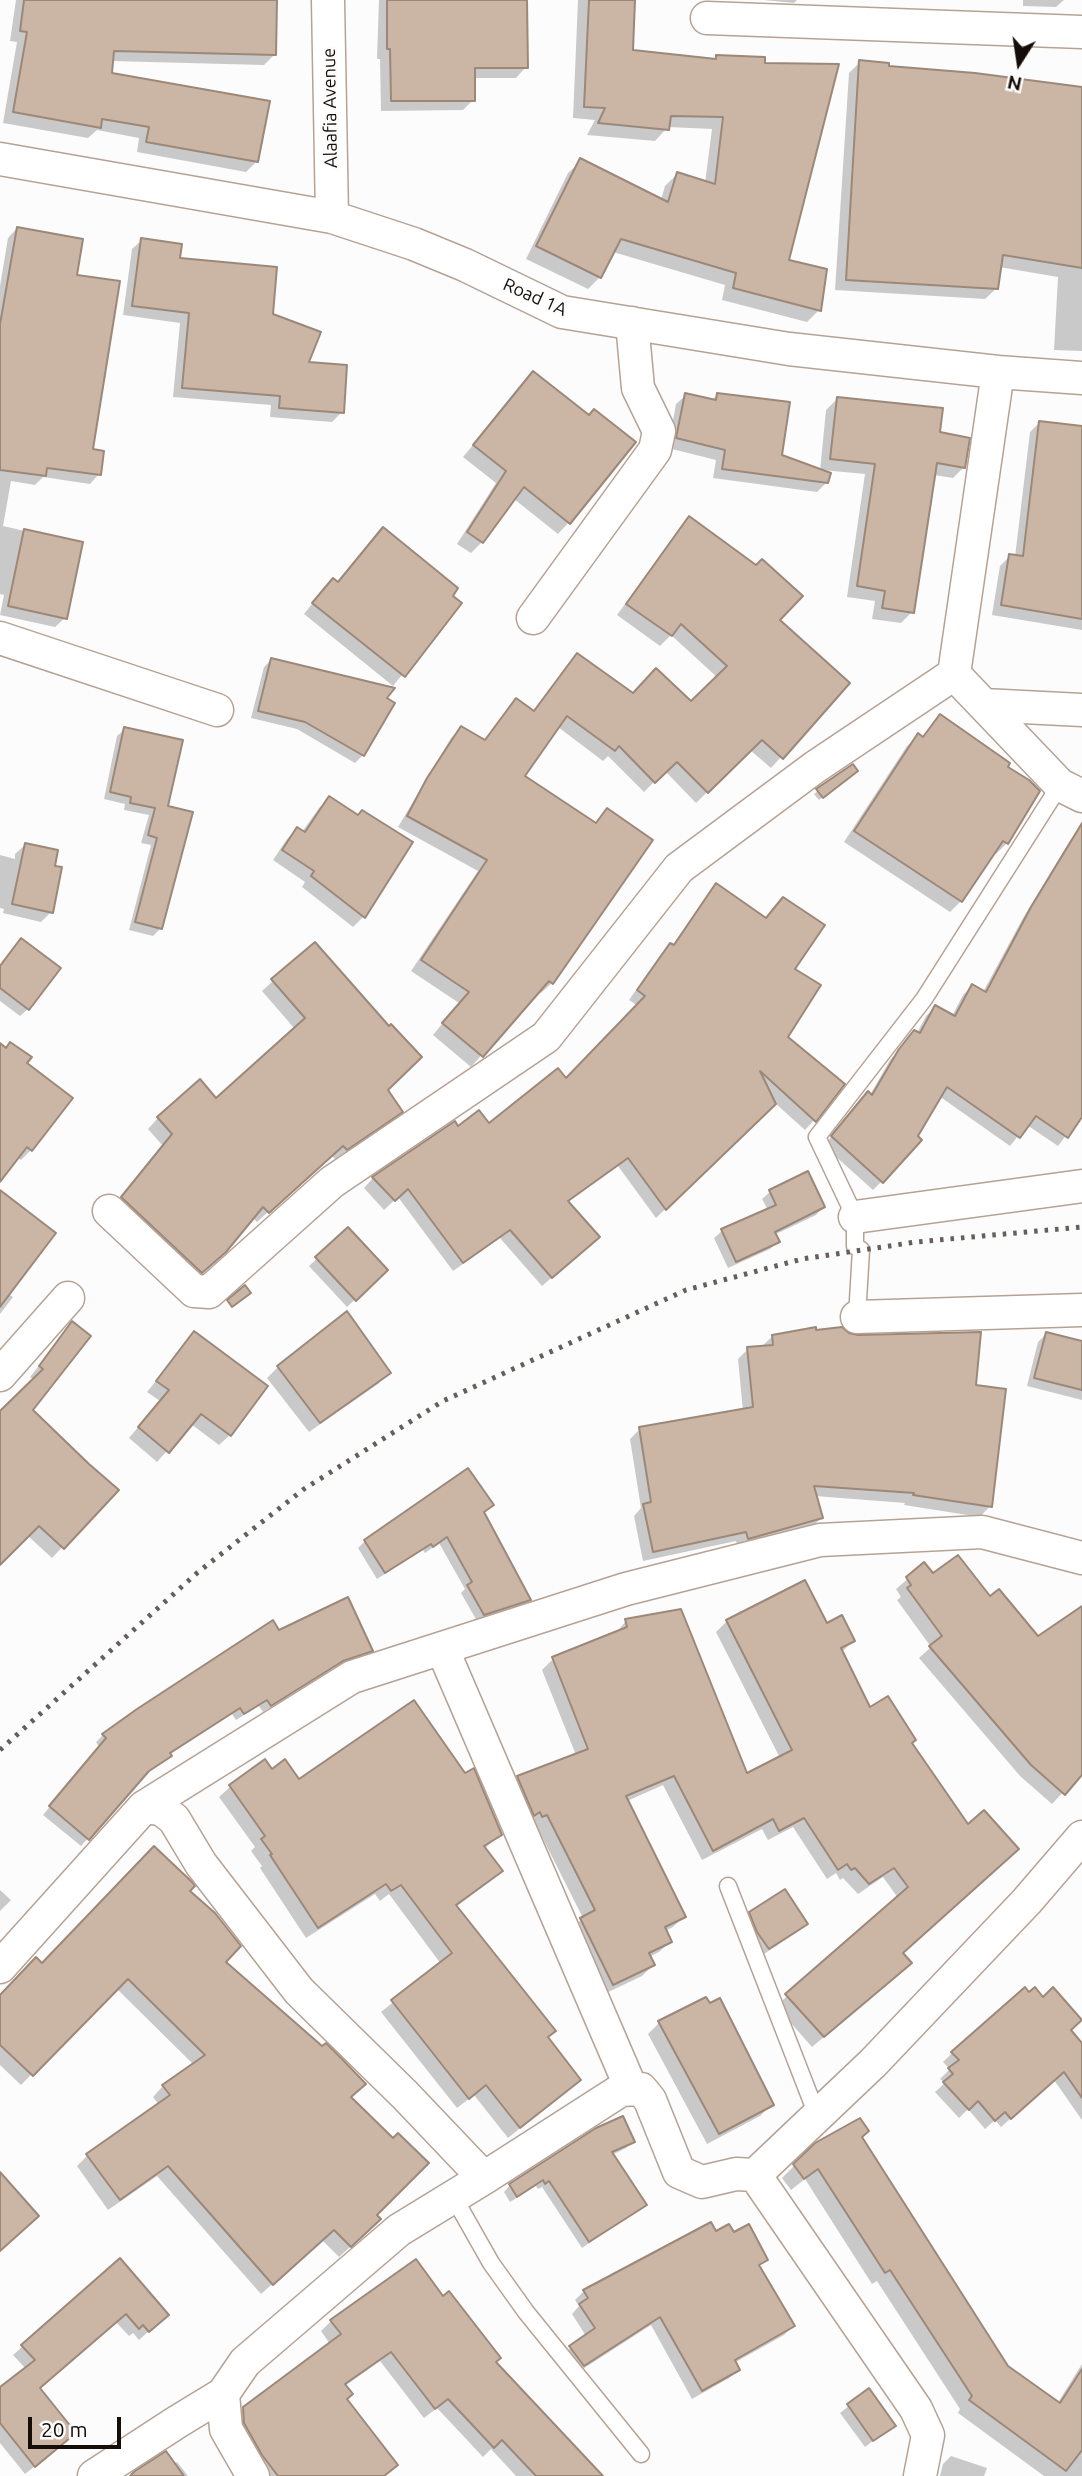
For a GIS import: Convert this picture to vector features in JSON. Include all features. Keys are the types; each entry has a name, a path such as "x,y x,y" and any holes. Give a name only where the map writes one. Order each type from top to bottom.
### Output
{"street":[{"name":"Alaafia Avenue","path":"328,0 332,217"},
{"path":"707,18 866,12 1082,32"},
{"name":"Road 1A","path":"0,159 332,217 414,244 465,265 562,312 789,349 998,372 1082,378"},
{"path":"533,618 655,450 659,431 638,387 632,323"},
{"path":"109,1211 194,1291 209,1292 332,1182 546,1037 679,868 815,767 954,674 998,372"},
{"path":"0,638 217,710"},
{"path":"954,674 1071,790"},
{"path":"984,705 1082,710"},
{"path":"855,1217 1082,1186"},
{"path":"0,1375 68,1298"},
{"path":"857,1317 1082,1310"},
{"path":"0,1968 144,1807 352,1677 626,1589 820,1541 982,1532 1082,1558"},
{"path":"442,1648 631,2088"},
{"path":"144,1807 161,1809 174,1819 201,1864 299,1991 405,2095 484,2178"},
{"path":"94,2476 223,2394 245,2362 398,2230 621,2090 641,2088 650,2100 679,2172 702,2182 736,2174 755,2175 883,2053 1027,1901 1082,1837"},
{"path":"755,2175 916,2409 928,2435 920,2476"},
{"path":"223,2394 226,2430 253,2476"}],"lane":[{"path":"857,1317 862,1250 855,1246 855,1217 817,1138 924,999 1071,790"},
{"path":"728,1886 817,2115"},
{"path":"453,2196 491,2263 526,2312 641,2454"}],"building":[{"path":"24,0 277,0 276,55 114,51 112,73 270,101 258,162 146,142 149,127 102,119 101,128 13,112 27,32 20,31"},
{"path":"387,0 527,0 528,68 475,68 475,101 391,101"},
{"path":"589,0 635,0 633,50 716,59 716,55 765,57 765,63 839,64 789,260 827,269 821,311 733,288 736,273 621,239 601,278 536,246 580,158 668,202 677,172 715,184 723,117 671,116 669,130 598,123 605,108 584,107"},
{"path":"859,60 889,63 889,66 975,73 1082,87 1082,268 1003,255 998,289 846,280"},
{"path":"17,227 83,239 77,275 120,281 93,449 104,451 101,475 47,468 46,476 0,470 0,324"},
{"path":"141,238 182,244 180,258 277,267 273,314 321,332 309,362 347,365 344,413 279,408 280,396 182,388 189,313 132,306"},
{"path":"533,371 589,415 594,409 636,442 570,524 524,487 483,543 467,532 506,471 473,445"},
{"path":"685,393 716,400 717,393 790,402 782,455 831,473 828,483 722,469 725,450 676,438"},
{"path":"837,397 943,408 940,432 970,438 965,468 937,463 914,613 882,608 885,591 857,586 875,464 830,459"},
{"path":"1039,421 1082,426 1082,619 1001,605 1009,554 1023,556"},
{"path":"689,516 756,565 762,559 803,596 780,620 850,683 783,759 762,740 708,793 677,762 655,783 619,746 615,751 567,716 525,776 596,823 607,808 653,840 553,984 549,981 483,1057 442,1023 469,992 421,960 487,860 407,816 427,778 461,726 485,740 516,698 534,711 577,653 633,693 656,668 691,701 727,666 681,624 672,636 626,604"},
{"path":"383,527 458,588 453,596 462,603 405,677 312,603 333,578 338,582"},
{"path":"24,529 83,542 67,619 8,606"},
{"path":"271,658 395,688 387,698 395,703 364,756 305,722 258,711"},
{"path":"940,714 1010,763 1008,767 1029,780 1040,791 1008,844 1003,841 962,902 854,831 918,733 923,737"},
{"path":"124,727 183,740 168,806 193,812 162,929 135,922 157,838 148,835 155,808 130,803 131,797 110,792"},
{"path":"853,764 858,771 823,798 816,789"},
{"path":"329,796 358,815 362,810 413,842 365,918 311,876 314,871 282,850 297,827 305,832"},
{"path":"1082,823 1082,1117 1068,1138 1036,1116 1020,1138 947,1087 918,1136 922,1140 883,1183 831,1136 868,1091 872,1095 899,1049 914,1030 920,1033 935,1005 955,1016 972,984 986,992 1031,907"},
{"path":"25,843 58,850 55,866 62,867 53,913 12,904"},
{"path":"716,883 766,918 783,897 825,925 795,969 821,985 788,1037 845,1084 816,1122 760,1071 776,1104 666,1210 628,1158 568,1201 600,1237 552,1278 510,1230 463,1263 408,1189 395,1201 372,1177 455,1121 458,1126 479,1110 489,1123 558,1068 566,1078 645,996 637,990 670,943 674,945"},
{"path":"21,938 61,968 29,1010 0,988 0,966"},
{"path":"315,942 389,1026 391,1024 422,1057 388,1090 403,1112 347,1150 343,1146 269,1213 263,1207 226,1252 202,1273 121,1197 172,1134 157,1117 200,1079 216,1098 305,1018 271,979"},
{"path":"10,1042 32,1057 27,1063 73,1098 32,1151 27,1147 0,1182 0,1043 6,1048"},
{"path":"808,1171 825,1207 775,1232 780,1242 736,1262 721,1229 776,1205 769,1190"},
{"path":"0,1190 56,1233 0,1307"},
{"path":"348,1227 388,1270 356,1301 315,1257"},
{"path":"245,1285 251,1293 232,1307 227,1300"},
{"path":"347,1311 391,1373 320,1423 277,1366"},
{"path":"72,1321 91,1336 33,1410 119,1490 64,1549 39,1526 0,1565 0,1411 43,1369 39,1366"},
{"path":"816,1327 816,1330 842,1327 849,1333 858,1335 981,1332 976,1385 1006,1389 992,1507 913,1495 914,1493 814,1486 823,1518 748,1539 746,1532 653,1552 643,1504 651,1502 639,1427 753,1407 747,1347 773,1345 772,1335"},
{"path":"194,1331 268,1386 231,1436 201,1414 169,1453 138,1427 169,1390 156,1381"},
{"path":"1046,1332 1082,1341 1082,1390 1034,1378"},
{"path":"468,1468 494,1505 484,1512 531,1600 484,1615 467,1585 472,1582 447,1537 385,1573 364,1540"},
{"path":"958,1555 990,1596 999,1589 1038,1636 1082,1606 1082,1775 1065,1795 1031,1765 929,1646 942,1636 907,1588 911,1585 906,1577 924,1562 933,1573"},
{"path":"805,1580 827,1623 842,1615 855,1641 841,1648 870,1707 888,1696 916,1740 912,1743 968,1824 984,1810 1019,1849 903,1953 912,1963 824,2037 785,1994 908,1887 894,1868 869,1884 855,1868 851,1870 847,1864 838,1870 804,1818 779,1831 773,1819 713,1851 674,1776 626,1796 686,1917 665,1927 672,1942 649,1953 655,1965 613,1985 580,1918 595,1910 547,1815 542,1817 540,1812 534,1816 517,1776 588,1749 552,1657 627,1627 625,1619 681,1609 747,1773 792,1750 726,1620"},
{"path":"348,1597 373,1651 343,1661 271,1706 267,1700 244,1714 240,1708 170,1753 172,1756 149,1771 89,1840 49,1806 106,1738 102,1734 137,1709 273,1620 279,1630"},
{"path":"414,1700 465,1773 474,1768 502,1835 484,1846 503,1871 456,1905 556,2031 548,2037 581,2080 520,2128 486,2085 469,2099 391,2000 452,1953 401,1885 391,1891 386,1884 318,1928 270,1855 272,1854 261,1839 265,1836 229,1785 265,1759 272,1769 285,1759 299,1779"},
{"path":"154,1846 192,1882 195,1886 190,1891 215,1913 241,1946 226,1962 322,2046 326,2043 366,2084 351,2097 393,2138 398,2133 429,2163 377,2215 381,2219 351,2247 334,2230 273,2285 168,2166 120,2200 86,2154 170,2095 162,2085 205,2055 128,1979 33,2076 0,2045 0,1995 36,1957 42,1963"},
{"path":"785,1889 808,1924 769,1949 757,1932 749,1912"},
{"path":"1025,1987 1029,1992 1035,1987 1043,1997 1053,1987 1082,2020 1071,2030 1082,2043 1082,2098 1064,2072 1011,2119 1005,2112 995,2121 978,2101 969,2110 943,2082 953,2074 948,2068 959,2060 951,2052"},
{"path":"706,1997 710,2003 720,1998 774,2105 719,2134 658,2021"},
{"path":"623,2116 635,2142 612,2152 647,2205 589,2242 549,2181 545,2184 543,2180 517,2197 509,2184 596,2128"},
{"path":"860,2118 869,2131 862,2137 1008,2366 1060,2403 1082,2369 1082,2450 1066,2471 969,2400 972,2396 890,2270 885,2273 818,2169 804,2179 793,2164 815,2143"},
{"path":"0,2172 39,2216 0,2251"},
{"path":"711,2222 716,2231 729,2224 734,2232 749,2224 768,2260 759,2265 795,2326 735,2360 740,2370 702,2391 660,2317 584,2366 569,2346 595,2328 579,2304 588,2298 583,2290"},
{"path":"120,2258 169,2315 149,2332 143,2325 139,2329 126,2314 40,2388 76,2433 35,2467 0,2423 0,2387 35,2360 21,2345"},
{"path":"416,2259 443,2296 449,2291 501,2358 496,2362 603,2476 536,2476 502,2440 494,2448 448,2399 435,2409 391,2352 345,2384 353,2394 347,2399 398,2465 384,2476 278,2476 262,2455 244,2423 243,2407 341,2334 330,2320"},
{"path":"869,2388 896,2426 873,2441 847,2404"},
{"path":"166,2451 184,2476 130,2476 135,2471"}],"railway":[{"path":"0,1750 197,1573 304,1489 443,1401 686,1290 802,1259 916,1242 1082,1227"}]}
